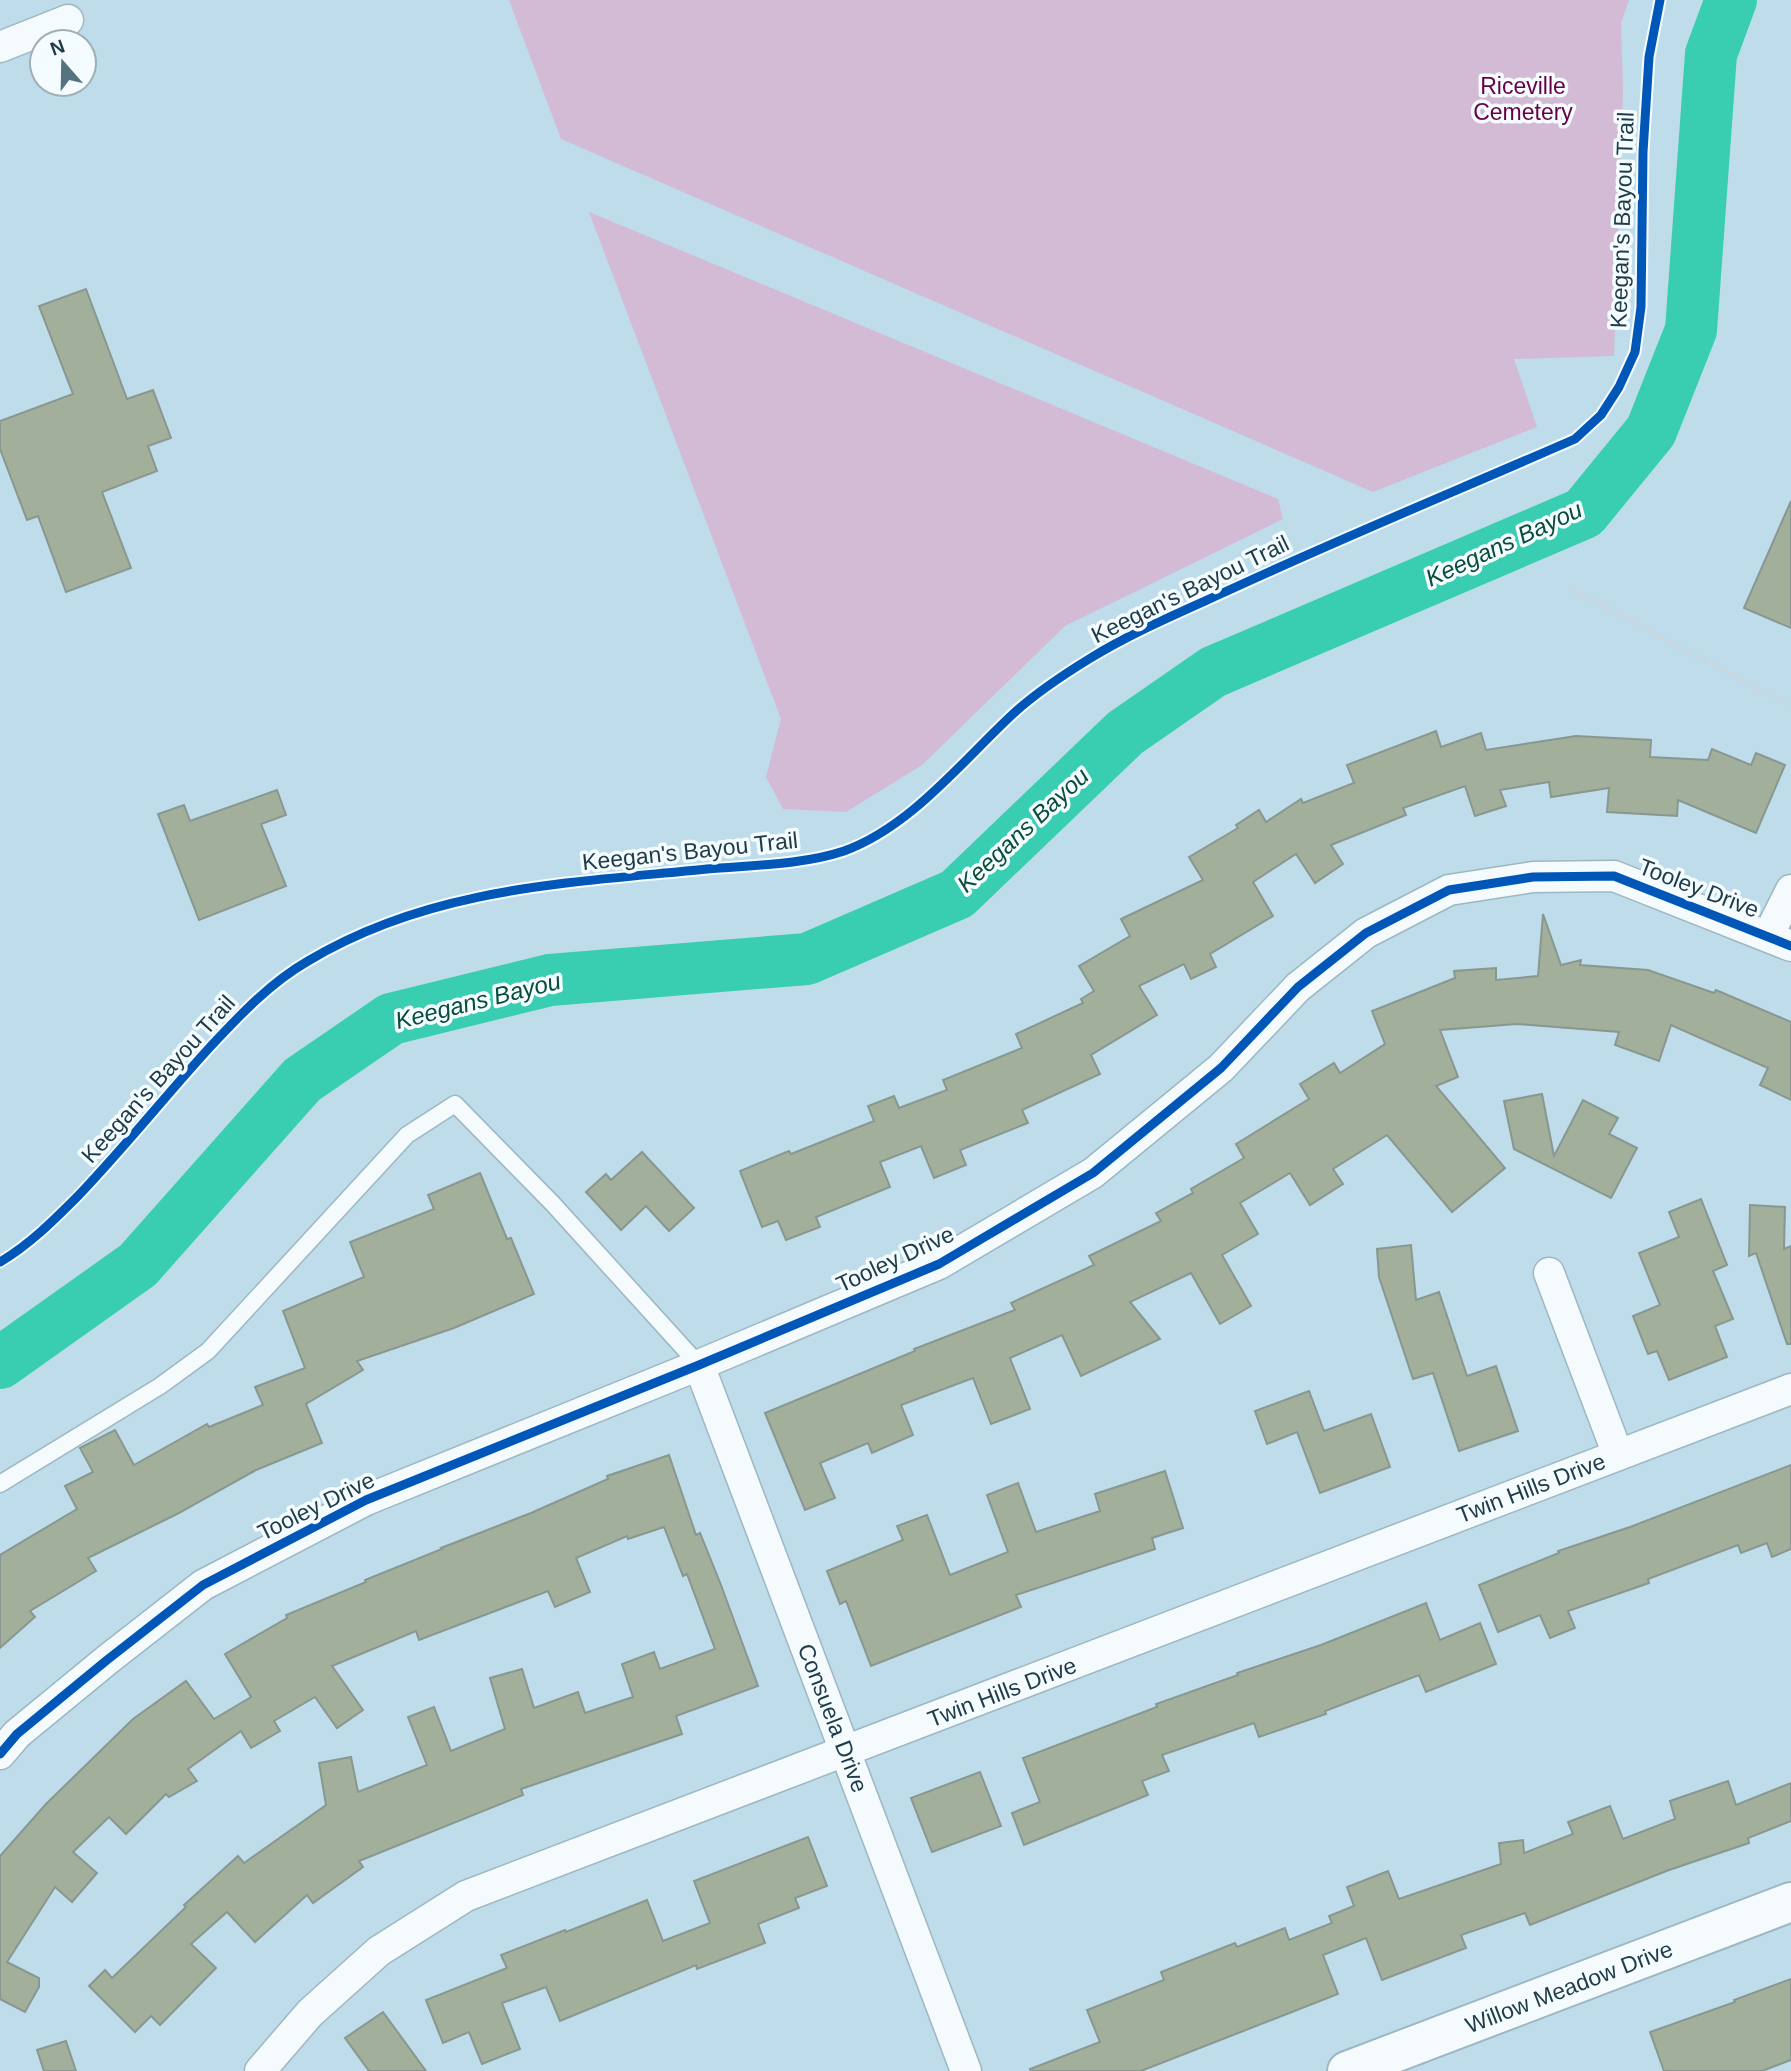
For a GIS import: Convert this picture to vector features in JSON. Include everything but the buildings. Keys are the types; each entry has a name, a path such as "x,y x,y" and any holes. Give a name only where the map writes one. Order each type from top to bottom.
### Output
{"street":[{"path":"0,46 68,20"},
{"name":"Tooley Drive","path":"0,1754 17,1734 86,1676 203,1585 366,1500 939,1264 1093,1173 1221,1068 1298,987 1366,933 1449,890 1534,877 1614,876 1780,941"},
{"path":"1780,941 1791,890"},
{"path":"1549,1273 1618,1455"},
{"name":"Consuela Drive","path":"699,1365 966,2071"},
{"name":"Twin Hills Drive","path":"260,2071 310,2013 379,1951 466,1896 1791,1389"},
{"name":"Willow Meadow Drive","path":"1347,2071 1791,1902"}],"lane":[{"path":"0,1484 160,1386 208,1351 407,1135 455,1104 553,1204 699,1365"}],"path":[{"path":"1571,589 1791,706"}],"green space":[{"name":"Riceville Cemetery","path":"509,0 1629,0 1621,23 1623,91 1614,356 1514,359 1537,427 1373,492 561,139"},
{"path":"589,212 1278,499 1283,519 1065,626 922,765 846,812 783,809 766,777 781,719"}],"waterway":[{"name":"Keegans Bayou","path":"0,1363 138,1265 302,1080 391,1019 550,980 807,959 957,894 1125,733 1213,672 1584,513 1651,431 1691,330 1711,54 1731,0"}],"cycle path":[{"name":"Keegan's Bayou Trail","path":"0,1262 50,1224 77,1197 211,1046 256,1000 294,970 355,936 403,917 502,892 604,879 794,862 844,851 892,826 935,791 1023,705 1107,648 1280,567 1575,439 1601,415 1619,387 1635,352 1641,307 1643,152 1649,57 1660,0"},
{"path":"0,1754 17,1734 203,1585 366,1500 939,1264 1093,1173 1221,1068 1298,987 1366,933 1449,890 1533,877 1614,876 1791,946"}]}
